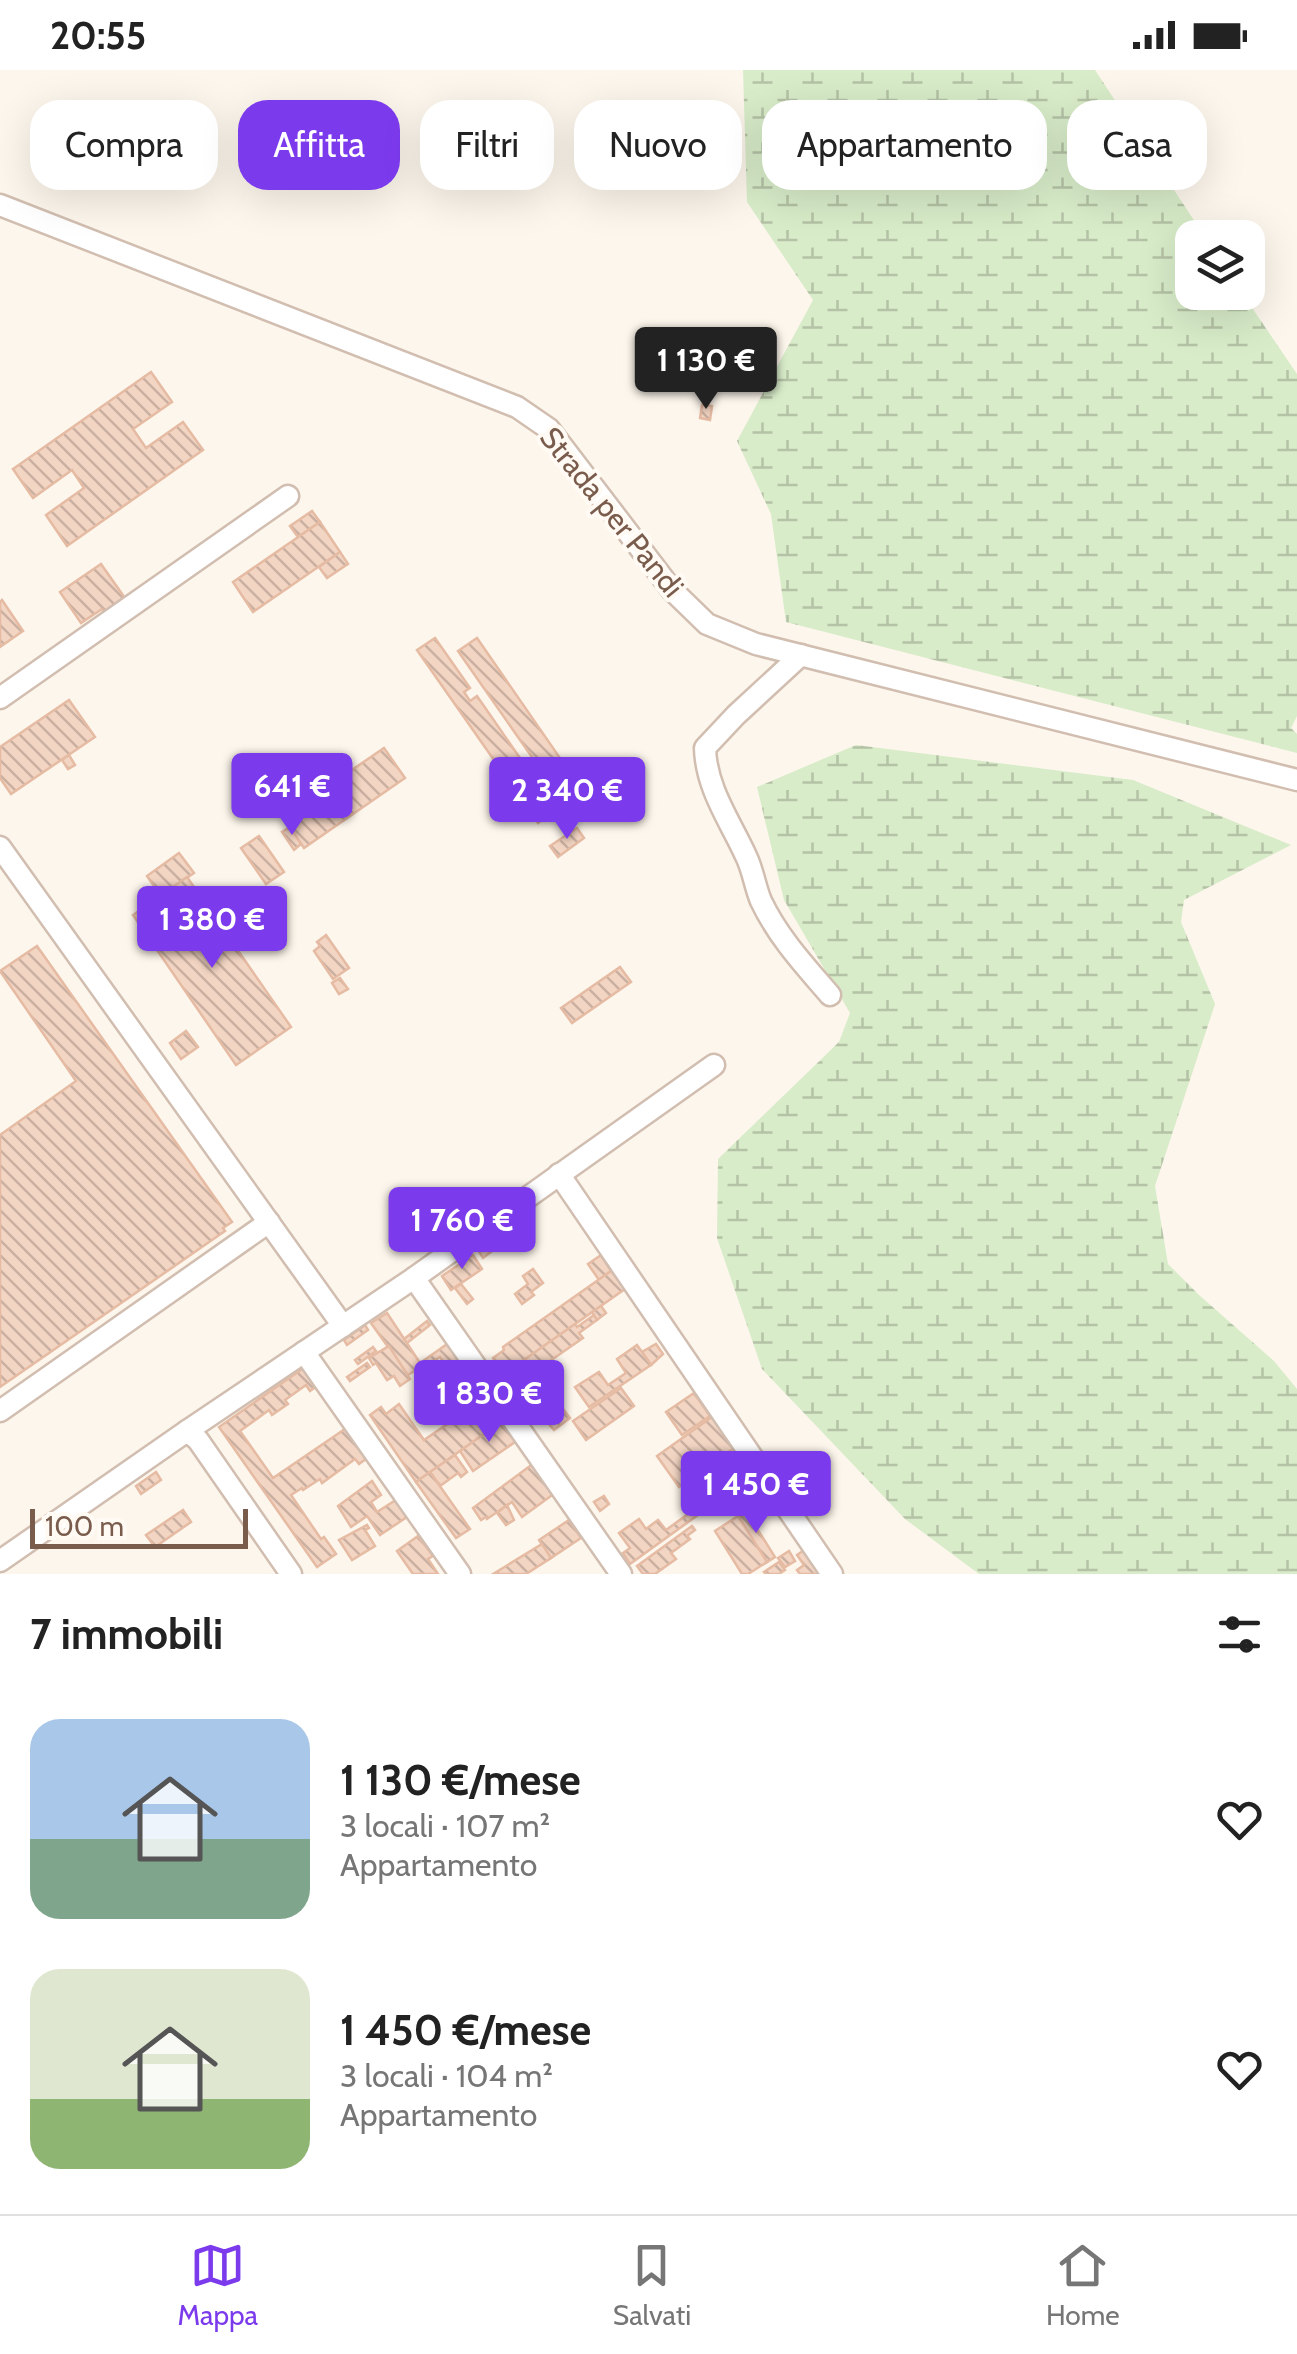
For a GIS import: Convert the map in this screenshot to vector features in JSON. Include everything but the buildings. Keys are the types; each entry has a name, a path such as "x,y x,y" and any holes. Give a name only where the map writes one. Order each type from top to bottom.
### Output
{"street":[{"name":"Strada per Pandi","path":"0,204 517,407 549,428 672,590 708,624 756,644 1297,780"},
{"path":"0,698 288,496"},
{"path":"801,655 705,748 706,766 711,786 749,861 760,900 789,948 830,995"},
{"path":"0,846 343,1326"},
{"path":"0,1561 414,1278 714,1065"},
{"path":"559,1174 832,1574"},
{"path":"0,1410 269,1222"},
{"path":"414,1278 621,1574"},
{"path":"304,1352 460,1574"},
{"path":"188,1431 291,1574"}],"green space":[{"path":"743,70 1095,70 1115,100 1067,100 1067,190 1174,190 1194,220 1175,220 1175,310 1254,310 1297,374 1297,716 1291,728 1297,734 1297,753 786,622 771,514 737,441 813,300 747,202"},
{"path":"856,745 1133,780 1291,845 1184,900 1181,922 1215,1004 1155,1186 1168,1264 1274,1361 1297,1389 1297,1574 979,1574 905,1519 762,1369 717,1238 718,1159 839,1042 850,1013 784,900 757,787"}]}
